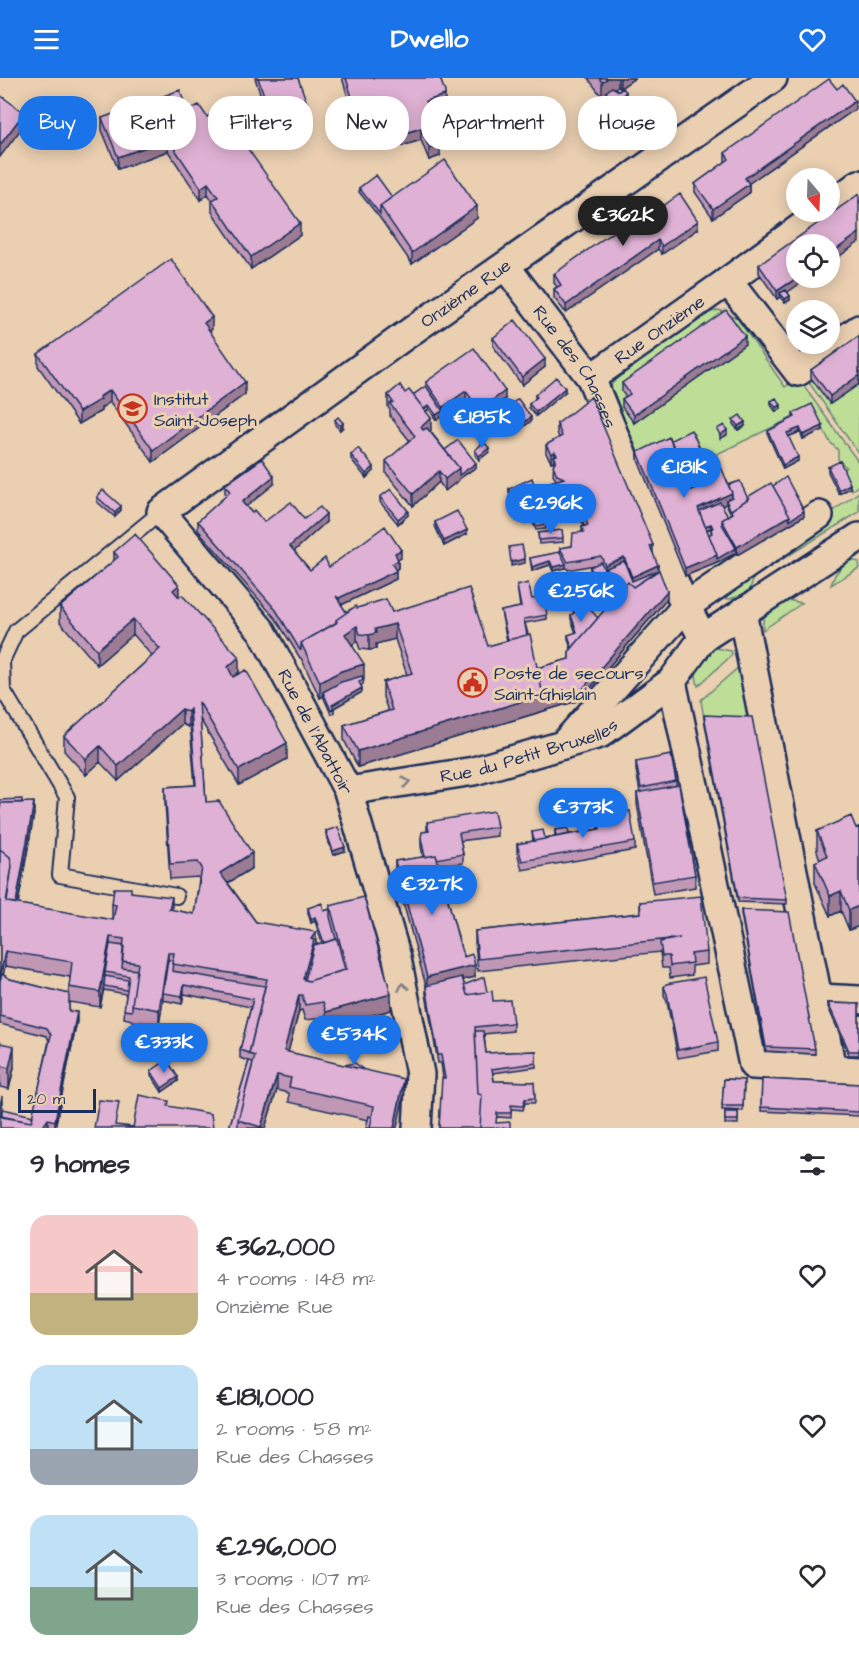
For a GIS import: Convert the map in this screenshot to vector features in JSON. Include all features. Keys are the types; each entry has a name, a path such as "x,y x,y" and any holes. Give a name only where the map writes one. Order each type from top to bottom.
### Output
{"street":[{"name":"Onzième Rue","path":"161,512 771,79"},
{"path":"840,198 859,184"},
{"name":"Rue Onzième","path":"591,378 808,222"},
{"name":"Rue des Chasses","path":"506,267 591,378 686,606 703,638"},
{"path":"728,281 798,372 859,329"},
{"name":"Rue de l'Abattoir","path":"161,512 262,631 348,791 397,958 420,1074 417,1128"},
{"path":"562,746 686,606 819,515"},
{"name":"Rue du Petit Bruxelles","path":"348,791 474,771 600,734 672,681 703,638 859,537"},
{"path":"742,612 832,1069"},
{"path":"672,681 753,1065 859,1071"},
{"path":"819,998 859,1000"}],"lane":[{"path":"161,512 15,630 2,661 3,690 67,797 60,875 176,896"}],"green space":[{"path":"719,310 737,318 785,387 798,378 859,463 859,485 852,490 842,471 846,467 838,459 838,450 830,442 812,408 705,462 694,434 640,460 614,393 610,393 612,384 620,374 704,314"},
{"path":"859,335 859,454 803,374 832,354 840,354 840,348"},
{"path":"859,492 859,512 754,577 749,592 730,599 716,598"},
{"path":"848,559 859,562 859,568 831,585 835,575"},
{"path":"787,600 802,603 763,630 765,614 768,610"},
{"path":"716,648 731,651 732,655 698,686 696,667 698,662 704,654"},
{"path":"740,666 752,722 704,719 701,700"}],"building":[{"path":"258,78 298,78 304,96 264,96"},
{"path":"346,78 440,78 445,92 445,95 442,96 421,96 421,128 409,132 409,96 352,96"},
{"path":"829,79 837,89 843,84 855,101 745,178 749,184 713,209 695,184 729,159 725,153"},
{"path":"612,87 619,91 623,88 626,92 622,96 608,96 606,92"},
{"path":"180,90 182,96 163,96"},
{"path":"0,95 18,108 18,121 0,145"},
{"path":"199,105 208,116 208,150 249,150 300,223 251,257 212,200 218,197 208,183 201,188 175,150 196,150 196,106"},
{"path":"109,115 109,135 102,118"},
{"path":"115,150 137,150 118,157"},
{"path":"445,160 477,206 412,253 380,206"},
{"path":"376,175 392,197 380,206 380,214 359,188"},
{"path":"680,194 698,221 662,246 658,240 566,305 554,289 561,285 554,274 641,212 646,218"},
{"path":"859,194 859,233 840,247 840,234 803,234 820,222 840,222 840,207"},
{"path":"786,246 786,285 777,291 759,265"},
{"path":"171,259 212,317 204,323 245,382 153,450 110,390 99,397 101,399 79,412 38,354"},
{"path":"786,290 790,296 785,299 780,293"},
{"path":"726,310 745,336 634,415 622,399 630,394 622,383"},
{"path":"515,320 545,359 522,377 493,338"},
{"path":"859,336 859,375 830,396 811,370 834,354 840,354 840,349"},
{"path":"474,348 505,391 479,410 466,391 443,407 426,382"},
{"path":"556,377 565,388 536,412 529,404 537,397 535,395"},
{"path":"400,385 405,393 409,390 431,418 421,427 423,430 427,428 459,468 445,479 439,471 413,494 386,461 415,436 390,404 393,402 388,395"},
{"path":"426,386 443,411 436,415 429,405 424,409 413,395"},
{"path":"591,397 653,545 650,546 658,565 632,577 624,557 605,565 601,556 568,562 560,548 572,546 573,533 584,532 582,527 588,525 574,497 566,499 563,490 555,494 550,482 564,478 557,475 553,465 556,460 554,456 557,455 555,452 551,454 546,445 562,436 557,424"},
{"path":"776,398 781,405 776,408 771,401"},
{"path":"518,399 531,417 513,431 500,412"},
{"path":"812,404 823,426 803,435 800,428 787,433 798,457 783,465 768,431 795,417 793,413"},
{"path":"740,415 745,422 738,426 733,420"},
{"path":"338,417 343,423 340,426 335,420"},
{"path":"724,425 727,430 720,435 717,429"},
{"path":"691,430 707,459 699,463 702,468 687,481 671,440"},
{"path":"669,437 691,490 697,488 692,475 703,467 719,462 732,493 698,508 717,555 685,568 638,452"},
{"path":"458,440 476,463 459,475 459,468 445,450"},
{"path":"484,442 489,448 479,456 475,450"},
{"path":"358,448 374,467 366,474 351,455"},
{"path":"262,459 274,476 242,502 252,513 254,510 264,522 291,502 304,519 320,507 326,514 290,546 310,570 325,558 329,567 385,526 401,550 395,553 398,560 392,564 396,571 339,598 336,596 346,612 353,608 336,620 336,623 301,643 301,650 276,610 198,521 230,492 225,485"},
{"path":"840,461 850,484 839,490 828,467"},
{"path":"786,477 804,511 790,520 773,486"},
{"path":"532,478 546,524 536,526 532,516 524,519 509,489"},
{"path":"740,481 748,499 731,511 726,500 732,497 728,485"},
{"path":"771,483 790,516 737,547 722,520 733,513 731,510 749,496"},
{"path":"391,489 408,511 398,519 380,497"},
{"path":"103,490 121,506 115,513 97,497"},
{"path":"720,502 728,516 722,520 722,524 736,548 717,559 709,535 713,528 711,524 705,526 699,511"},
{"path":"457,511 467,530 444,541 435,522"},
{"path":"562,530 563,538 539,540 538,533"},
{"path":"135,534 179,585 173,590 179,597 182,595 239,657 228,667 233,677 246,670 287,743 239,770 199,702 206,802 219,801 252,853 220,873 256,922 316,932 311,939 314,940 303,979 309,981 347,969 330,906 364,897 391,994 326,1012 323,1002 305,1005 302,995 299,995 284,1051 404,1079 394,1128 370,1128 374,1106 289,1087 291,1078 277,1075 261,1127 238,1120 255,1056 249,1054 267,979 172,964 174,953 168,953 159,1010 132,1005 138,963 122,961 124,939 110,937 100,992 69,987 72,962 5,951 0,977 0,849 10,857 12,866 6,902 113,920 116,905 112,904 114,888 131,888 131,892 172,897 169,909 194,914 202,868 198,862 170,864 165,787 196,785 190,709 188,712 182,709 118,766 100,746 86,759 64,736 160,649 133,619 97,650 60,607 118,557 114,552"},
{"path":"522,545 525,559 511,562 509,547"},
{"path":"560,552 566,564 553,567 550,561 532,567 530,558"},
{"path":"624,561 632,581 656,572 633,587 628,582 610,603 604,599 613,588 608,576 597,581 590,567 601,562 604,569"},
{"path":"659,570 667,591 580,692 543,702 537,668 569,659 569,652 628,582 633,587"},
{"path":"528,583 532,599 544,597 547,615 524,619 527,635 508,640 501,611 521,607 517,586"},
{"name":"Poste de secours Saint-Ghislain","path":"469,588 488,646 530,634 543,695 358,751 344,725 392,710 383,682 412,673 395,624 375,629 376,633 369,635 360,634 357,626 345,634 364,664 341,671 320,682 301,643 337,622 336,620 356,606 357,608 386,599 392,612"},
{"path":"581,605 583,612 588,607 598,618 572,648 568,635 577,632 571,615 575,612 573,608"},
{"path":"362,676 363,680 359,682 362,688 332,705 334,709 331,710 323,692 341,682"},
{"path":"704,715 752,717 787,900 738,898"},
{"path":"671,755 676,781 641,788 636,762"},
{"path":"679,785 695,875 653,882 637,793"},
{"path":"22,799 22,803 1,803 0,807 0,800"},
{"path":"34,802 16,903 7,902 12,866 10,857 0,849 1,803"},
{"path":"494,811 497,827 459,833 463,854 437,859 436,855 425,857 421,838 422,832 429,831 427,822"},
{"path":"630,811 635,842 522,861 517,844 600,829 597,818"},
{"path":"851,816 856,828 859,827 859,906 849,910 841,891 830,896 815,862 827,856 817,831"},
{"path":"338,827 345,847 333,851 326,831"},
{"path":"568,828 569,834 534,841 532,832 543,830 545,838 556,836 555,830"},
{"path":"436,855 461,949 464,957 472,954 475,965 427,977 395,861"},
{"path":"701,896 707,952 691,954 692,963 670,966 669,956 662,956 660,942 680,938 478,959 475,931 641,913 640,902"},
{"path":"322,903 324,911 330,909 336,939 324,943 315,917 311,919 308,908"},
{"path":"741,910 789,912 815,1049 766,1047"},
{"path":"337,939 345,970 309,981 305,980 314,945"},
{"path":"110,944 124,946 122,968 137,970 132,1011 124,1010 129,976 105,972"},
{"path":"168,960 173,960 172,971 265,986 249,1053 240,1050 253,999 184,985 182,996 163,993"},
{"path":"2,974 10,979 69,994 69,1011 77,1012 55,1121 48,1119 43,1128 0,1128 0,1116 31,1122 51,1035 47,1028 0,1016"},
{"path":"105,976 128,980 127,990 104,986"},
{"path":"462,977 467,995 492,991 493,1001 510,1000 513,1023 475,1027 478,1094 482,1095 480,1128 439,1128 442,1078 445,1078 441,1055 438,1055 426,986"},
{"path":"484,977 487,992 467,995 464,985"},
{"path":"704,977 718,1042 678,1050 664,987 666,984"},
{"path":"828,1003 859,1004 859,1051 849,1051"},
{"path":"475,1031 483,1031 486,1053 536,1051 536,1063 492,1069 494,1081 534,1082 535,1098 525,1099 523,1106 511,1105 511,1113 497,1113 496,1123 510,1122 510,1128 480,1128 482,1095 478,1094"},
{"path":"0,1043 14,1046 9,1068 0,1066"},
{"path":"167,1060 178,1077 162,1088 151,1071"},
{"path":"249,1061 253,1062 238,1120 240,1128 229,1128"},
{"path":"355,1063 364,1070 344,1065"},
{"path":"724,1079 744,1080 743,1106 722,1106"},
{"path":"762,1079 859,1084 859,1112 761,1107"},
{"path":"139,1095 169,1101 168,1106 211,1114 213,1128 133,1128"},
{"path":"99,1100 119,1102 115,1125 133,1128 94,1128"},
{"path":"3,1109 33,1116 31,1122 2,1117"},
{"path":"725,1112 738,1112 738,1120 725,1120"},
{"path":"369,1116 372,1117 370,1128 366,1128"}],"place":[{"name":"Institut Saint-Joseph","path":"133,409"},
{"name":"Poste de secours Saint-Ghislain","path":"473,683"}]}
